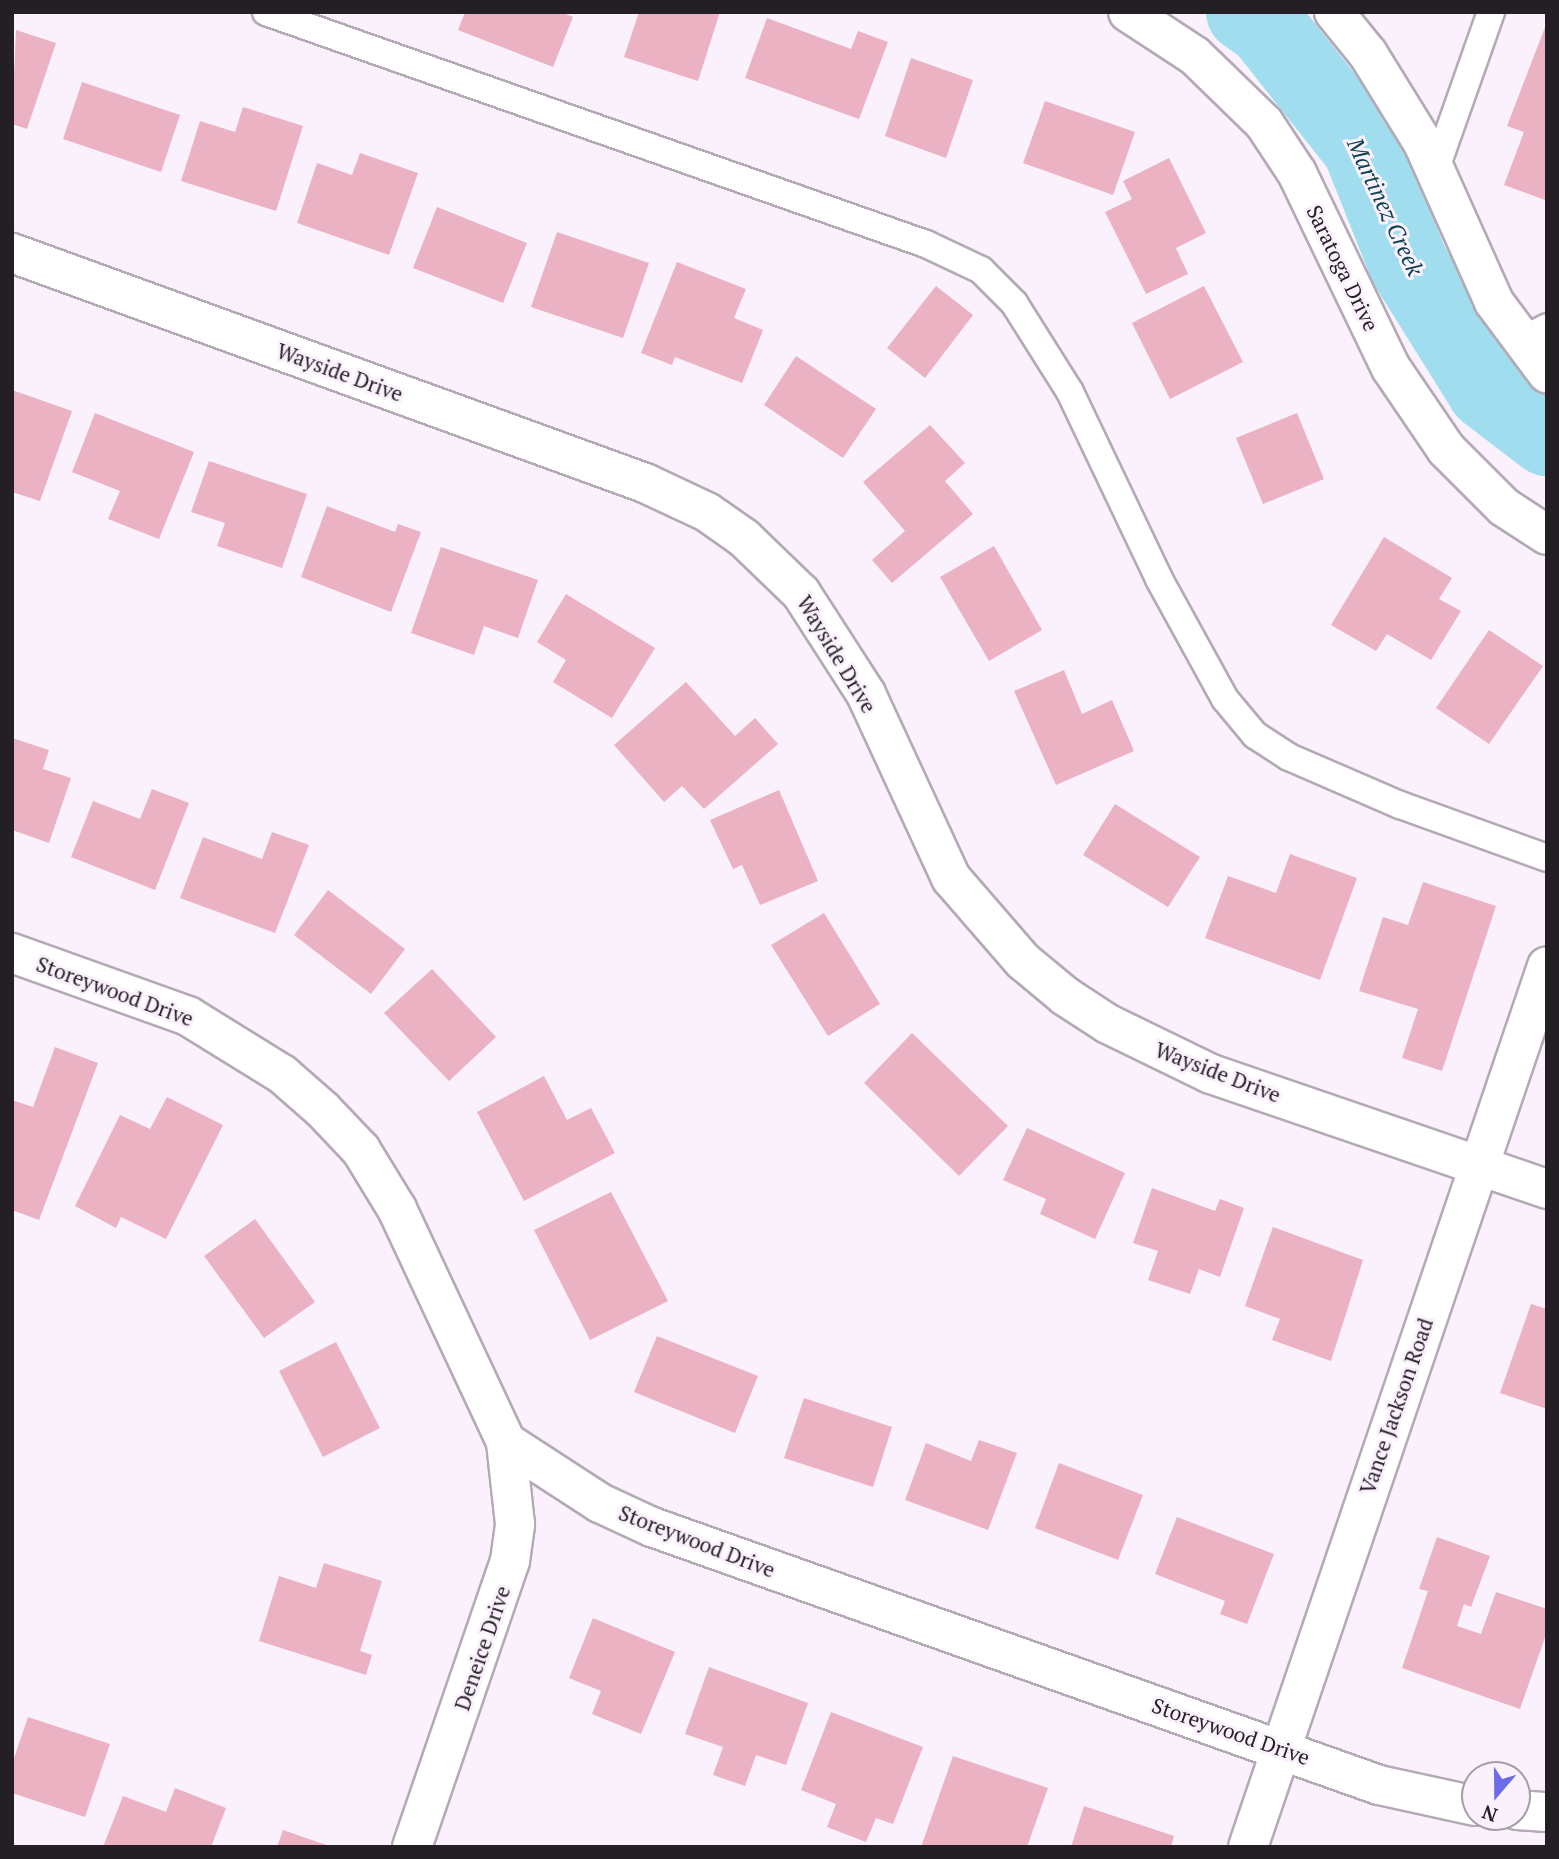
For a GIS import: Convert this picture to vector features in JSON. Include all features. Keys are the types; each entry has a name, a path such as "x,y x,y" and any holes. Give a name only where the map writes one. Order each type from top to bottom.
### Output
{"street":[{"name":"Saratoga Drive","path":"1128,12 1195,56 1265,123 1297,173 1391,368 1446,449 1504,507 1547,534"},
{"path":"1334,12 1368,54 1435,171 1484,281 1534,334 1547,373"},
{"name":"Wayside Drive","path":"12,253 645,482 706,512 744,538 801,593 866,694 951,878 1023,961 1065,996 1157,1050 1547,1189"},
{"name":"Storeywood Drive","path":"12,953 188,1016 282,1074 323,1110 361,1150 397,1209 506,1442 600,1503 652,1527 1379,1784 1461,1804"},
{"name":"Vance Jackson Road","path":"1248,1847 1547,966"},
{"name":"Deneice Drive","path":"412,1847 510,1561 515,1524 506,1442"}],"lane":[{"path":"266,12 926,244 981,270 1014,303 1070,392 1159,579 1225,699 1255,735 1289,757 1400,805 1547,858"},
{"path":"1435,171 1490,14"}],"building":[{"path":"465,12 561,12 573,17 553,67 458,30"},
{"path":"639,12 720,12 698,81 624,57"},
{"path":"767,18 851,49 858,31 888,42 859,119 745,78"},
{"path":"1547,22 1545,200 1504,185 1524,132 1507,126"},
{"path":"16,30 56,43 27,129 12,124"},
{"path":"911,58 973,80 946,158 885,136"},
{"path":"82,82 180,115 161,172 63,139"},
{"path":"1045,101 1135,132 1113,195 1023,163"},
{"path":"243,107 303,126 276,211 181,181 200,121 235,132"},
{"path":"360,153 418,173 389,255 297,223 317,163 352,175"},
{"path":"1169,158 1206,233 1176,248 1188,274 1146,294 1105,212 1132,199 1123,181"},
{"path":"437,207 527,243 503,303 413,268"},
{"path":"557,232 649,263 623,338 531,307"},
{"path":"677,262 746,289 734,318 763,330 742,383 675,357 672,365 641,353"},
{"path":"936,286 973,315 925,378 887,348"},
{"path":"1204,286 1243,362 1170,399 1132,323"},
{"path":"796,356 876,409 843,458 764,405"},
{"path":"12,390 72,411 40,501 12,492"},
{"path":"95,413 194,452 159,539 108,519 120,491 72,472"},
{"path":"1297,413 1324,479 1263,504 1236,438"},
{"path":"930,425 965,463 945,481 973,514 892,583 872,560 905,531 863,482"},
{"path":"209,461 307,494 282,568 217,546 225,523 191,512"},
{"path":"327,506 395,532 398,524 421,532 391,612 301,577"},
{"path":"1384,537 1452,578 1439,599 1461,611 1431,660 1387,634 1376,651 1331,625"},
{"path":"994,546 1042,630 989,661 940,577"},
{"path":"441,547 538,580 518,638 484,626 474,655 411,633"},
{"path":"566,594 655,648 612,718 553,682 566,660 537,642"},
{"path":"1489,630 1543,666 1489,744 1436,708"},
{"path":"1064,670 1082,714 1112,700 1134,751 1056,785 1014,691"},
{"path":"686,682 735,736 755,718 778,744 704,809 682,786 664,802 614,745"},
{"path":"12,738 49,750 43,769 71,778 49,843 12,830"},
{"path":"152,789 189,803 155,890 71,857 93,801 140,819"},
{"path":"779,790 818,881 760,905 742,865 733,869 710,820"},
{"path":"1115,804 1200,857 1168,907 1083,855"},
{"path":"272,832 309,845 275,933 180,898 203,837 262,859"},
{"path":"1290,854 1357,878 1320,980 1205,938 1228,876 1276,893"},
{"path":"1423,882 1496,906 1442,1071 1402,1058 1418,1009 1359,991 1383,917 1408,925"},
{"path":"328,890 405,949 371,994 294,935"},
{"path":"824,913 880,1004 828,1036 771,945"},
{"path":"432,969 496,1037 449,1081 384,1013"},
{"path":"912,1033 1008,1126 959,1176 864,1083"},
{"path":"55,1047 98,1063 39,1220 12,1210 12,1100 33,1107"},
{"path":"544,1076 567,1120 591,1108 615,1153 524,1201 477,1112"},
{"path":"167,1097 223,1125 166,1239 121,1217 116,1228 75,1206 120,1115 150,1129"},
{"path":"1027,1128 1125,1173 1095,1239 1040,1214 1046,1199 1003,1180"},
{"path":"1152,1188 1215,1211 1220,1199 1244,1208 1220,1277 1199,1269 1190,1294 1148,1280 1158,1251 1133,1243"},
{"path":"611,1192 668,1301 590,1340 534,1230"},
{"path":"255,1219 315,1302 264,1338 204,1256"},
{"path":"1273,1227 1363,1260 1331,1361 1272,1340 1280,1319 1245,1306"},
{"path":"1531,1304 1547,1309 1547,1409 1500,1393"},
{"path":"657,1336 758,1376 735,1433 634,1392"},
{"path":"336,1342 380,1428 323,1457 279,1371"},
{"path":"804,1398 892,1427 873,1487 784,1458"},
{"path":"979,1440 1017,1453 988,1530 905,1500 926,1443 971,1461"},
{"path":"1059,1463 1143,1495 1118,1560 1035,1528"},
{"path":"1177,1517 1274,1554 1247,1624 1220,1614 1225,1601 1155,1574"},
{"path":"1437,1537 1490,1556 1471,1607 1464,1604 1457,1626 1481,1634 1496,1592 1547,1609 1547,1632 1520,1709 1402,1668 1428,1591 1419,1589"},
{"path":"324,1563 382,1581 360,1651 372,1655 366,1675 259,1641 279,1576 316,1588"},
{"path":"593,1618 675,1652 641,1734 592,1714 601,1691 569,1678"},
{"path":"709,1667 808,1703 786,1765 756,1755 745,1786 713,1775 723,1747 685,1734"},
{"path":"831,1712 923,1747 893,1824 876,1818 866,1842 827,1827 836,1804 801,1790"},
{"path":"28,1717 110,1744 85,1817 12,1793 12,1764"},
{"path":"953,1756 1048,1788 1027,1847 921,1847"},
{"path":"175,1788 226,1808 211,1847 103,1847 123,1796 166,1812"},
{"path":"1084,1806 1174,1836 1171,1847 1071,1847"},
{"path":"283,1830 329,1846 329,1847 277,1847"}],"waterway":[{"name":"Martinez Creek","path":"1246,12 1266,26 1362,147 1409,265 1487,390 1547,436"}]}
